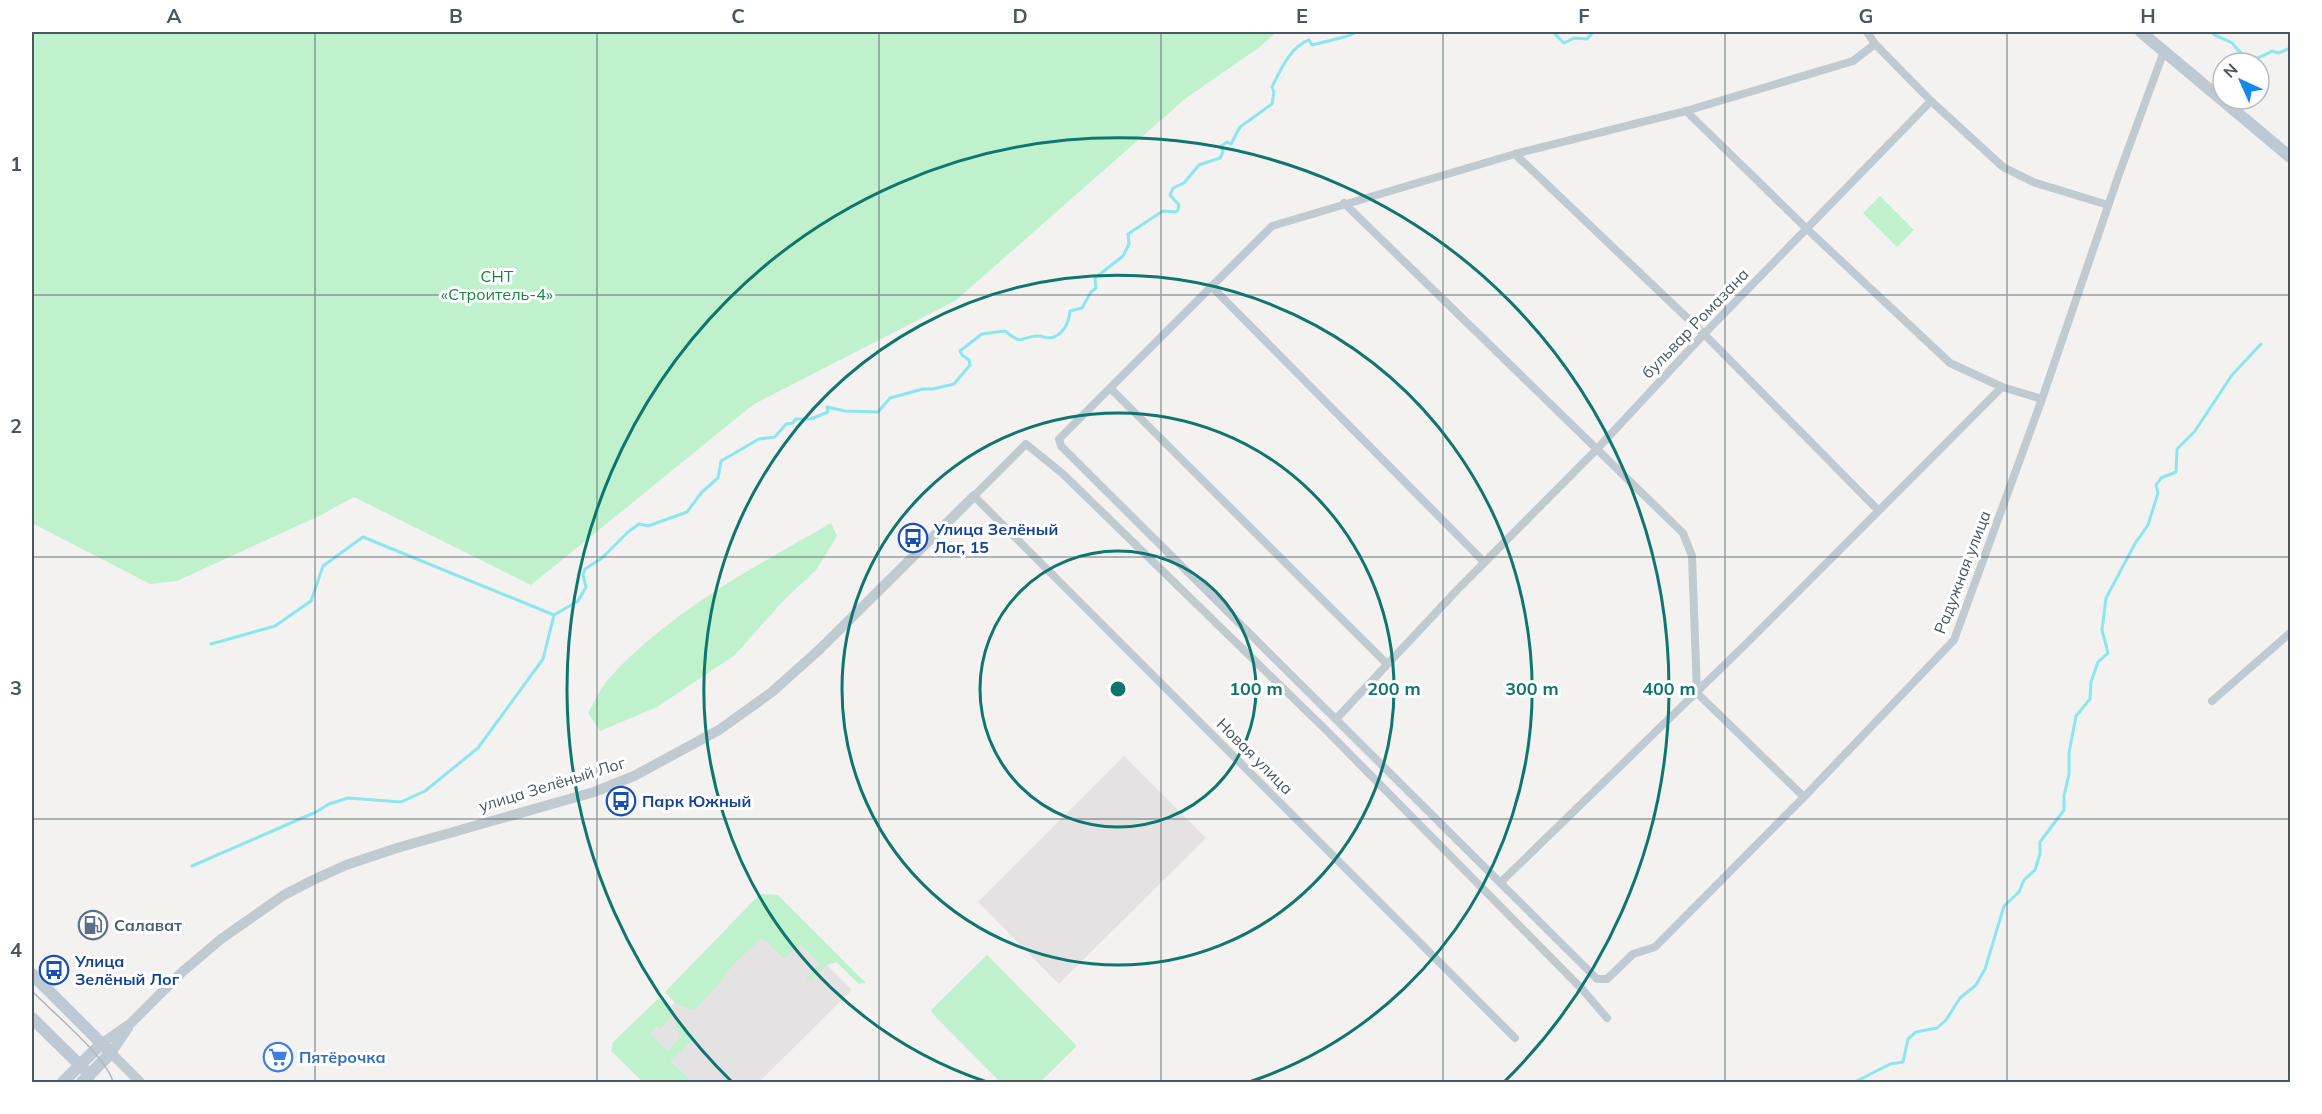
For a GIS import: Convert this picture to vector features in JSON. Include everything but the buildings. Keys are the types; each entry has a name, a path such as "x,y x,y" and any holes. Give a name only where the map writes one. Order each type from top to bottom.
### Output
{"main road":[{"path":"2141,32 2290,157"},
{"path":"32,974 111,1053 90,1080 80,1066 32,1018"},
{"path":"63,1083 102,1044"}],"street":[{"path":"1868,32 1875,44 1931,101 2003,167 2033,182 2108,206"},
{"path":"1875,44 1853,61 1686,111 1515,154 1272,226 1061,436 1059,444 1501,882 1696,693 2002,387"},
{"name":"Радужная улица","path":"1501,882 1592,975 1602,981 1611,976 1633,954 1655,947 1804,797 1954,640 2042,399 2164,51"},
{"name":"бульвар Ромазана","path":"1336,718 1931,101"},
{"path":"1686,111 1807,229 1950,363 2002,387 2042,399"},
{"path":"1515,154 1704,334 1878,510"},
{"path":"1344,203 1683,533 1692,556 1696,693 1804,797"},
{"path":"1211,286 1484,562"},
{"path":"1110,388 1387,664"},
{"name":"улица Зелёный Лог","path":"131,1023 181,973 221,939 284,895 313,880 346,865 397,848 594,792 634,776 719,730 772,692 820,649 1026,444 1063,474 1328,731 1582,989 1607,1018"},
{"name":"Новая улица","path":"974,496 1515,1038"},
{"path":"2212,701 2290,633"},
{"path":"102,1044 131,1023"},
{"path":"131,1023 111,1053 140,1083"}],"shaded area":[{"path":"1124,756 1206,838 1059,984 978,902"},
{"path":"770,908 852,990 759,1082 693,1082 644,1033"}],"green space":[{"name":"СНТ «Строитель-4»","path":"32,32 1277,32 1257,49 1186,98 955,301 754,404 531,585 354,497 321,515 177,581 150,584 32,523"},
{"path":"1880,196 1914,230 1897,247 1863,213"},
{"path":"831,523 837,536 816,570 782,602 735,655 657,707 600,731 588,713 606,682 630,657 683,613 741,575"},
{"path":"760,894 778,895 866,983 859,984 836,962 827,965 812,980 805,980 820,964 800,944 784,959 766,941 760,939 731,967 694,1010 676,1004 665,992"},
{"path":"987,955 1075,1044 1076,1047 1040,1082 1000,1082 932,1013 931,1010"},
{"path":"659,998 671,1011 672,1016 660,1029 657,1026 650,1034 668,1051 682,1036 674,1028 676,1021 680,1021 695,1037 671,1061 693,1082 643,1082 611,1051 613,1042"}],"waterway":[{"path":"192,866 316,812 329,804 348,798 401,802 425,791 478,748 543,659 554,615 578,601 586,587 583,575 585,569 602,558 628,532 639,524 648,526 687,512 702,492 718,478 721,461 759,439 775,437 786,424 793,423 796,419 811,419 828,412 827,407 845,411 878,412 890,398 954,384 970,365 969,360 960,351 982,334 1005,331 1020,340 1033,336 1049,338 1058,335 1067,324 1070,311 1082,308 1091,292 1096,288 1095,278 1123,256 1129,244 1128,234 1163,211 1176,212 1179,205 1170,195 1173,188 1184,183 1199,165 1220,158 1223,152 1221,146 1227,142 1231,144 1240,127 1272,104 1274,92 1272,87 1291,53 1309,40 1312,45 1357,32"},
{"path":"1553,32 1564,43 1574,38 1587,39 1593,32"},
{"path":"2211,32 2232,43 2243,54 2251,58 2259,58 2272,51 2279,53 2290,48"},
{"path":"1855,1082 1890,1064 1903,1062 1908,1039 1916,1032 1937,1028 1946,1020 1960,998 1976,985 1985,969 2004,906 2019,892 2024,880 2035,870 2040,854 2040,842 2064,810 2064,796 2069,774 2069,753 2076,716 2090,699 2091,682 2098,662 2108,653 2102,630 2106,598 2136,542 2148,525 2158,493 2156,485 2161,478 2176,472 2177,449 2195,431 2232,375 2261,344"},
{"path":"211,644 275,626 311,601 323,566 363,537 554,615"}],"tram line":[{"path":"32,991 101,1060 113,1082"}],"place":[{"name":"Улица Зелёный Лог, 15","path":"913,538"},
{"name":"Парк Южный","path":"621,801"},
{"name":"Салават","path":"93,925"},
{"name":"Улица Зелёный Лог","path":"54,970"},
{"name":"Пятёрочка","path":"278,1057"}]}
